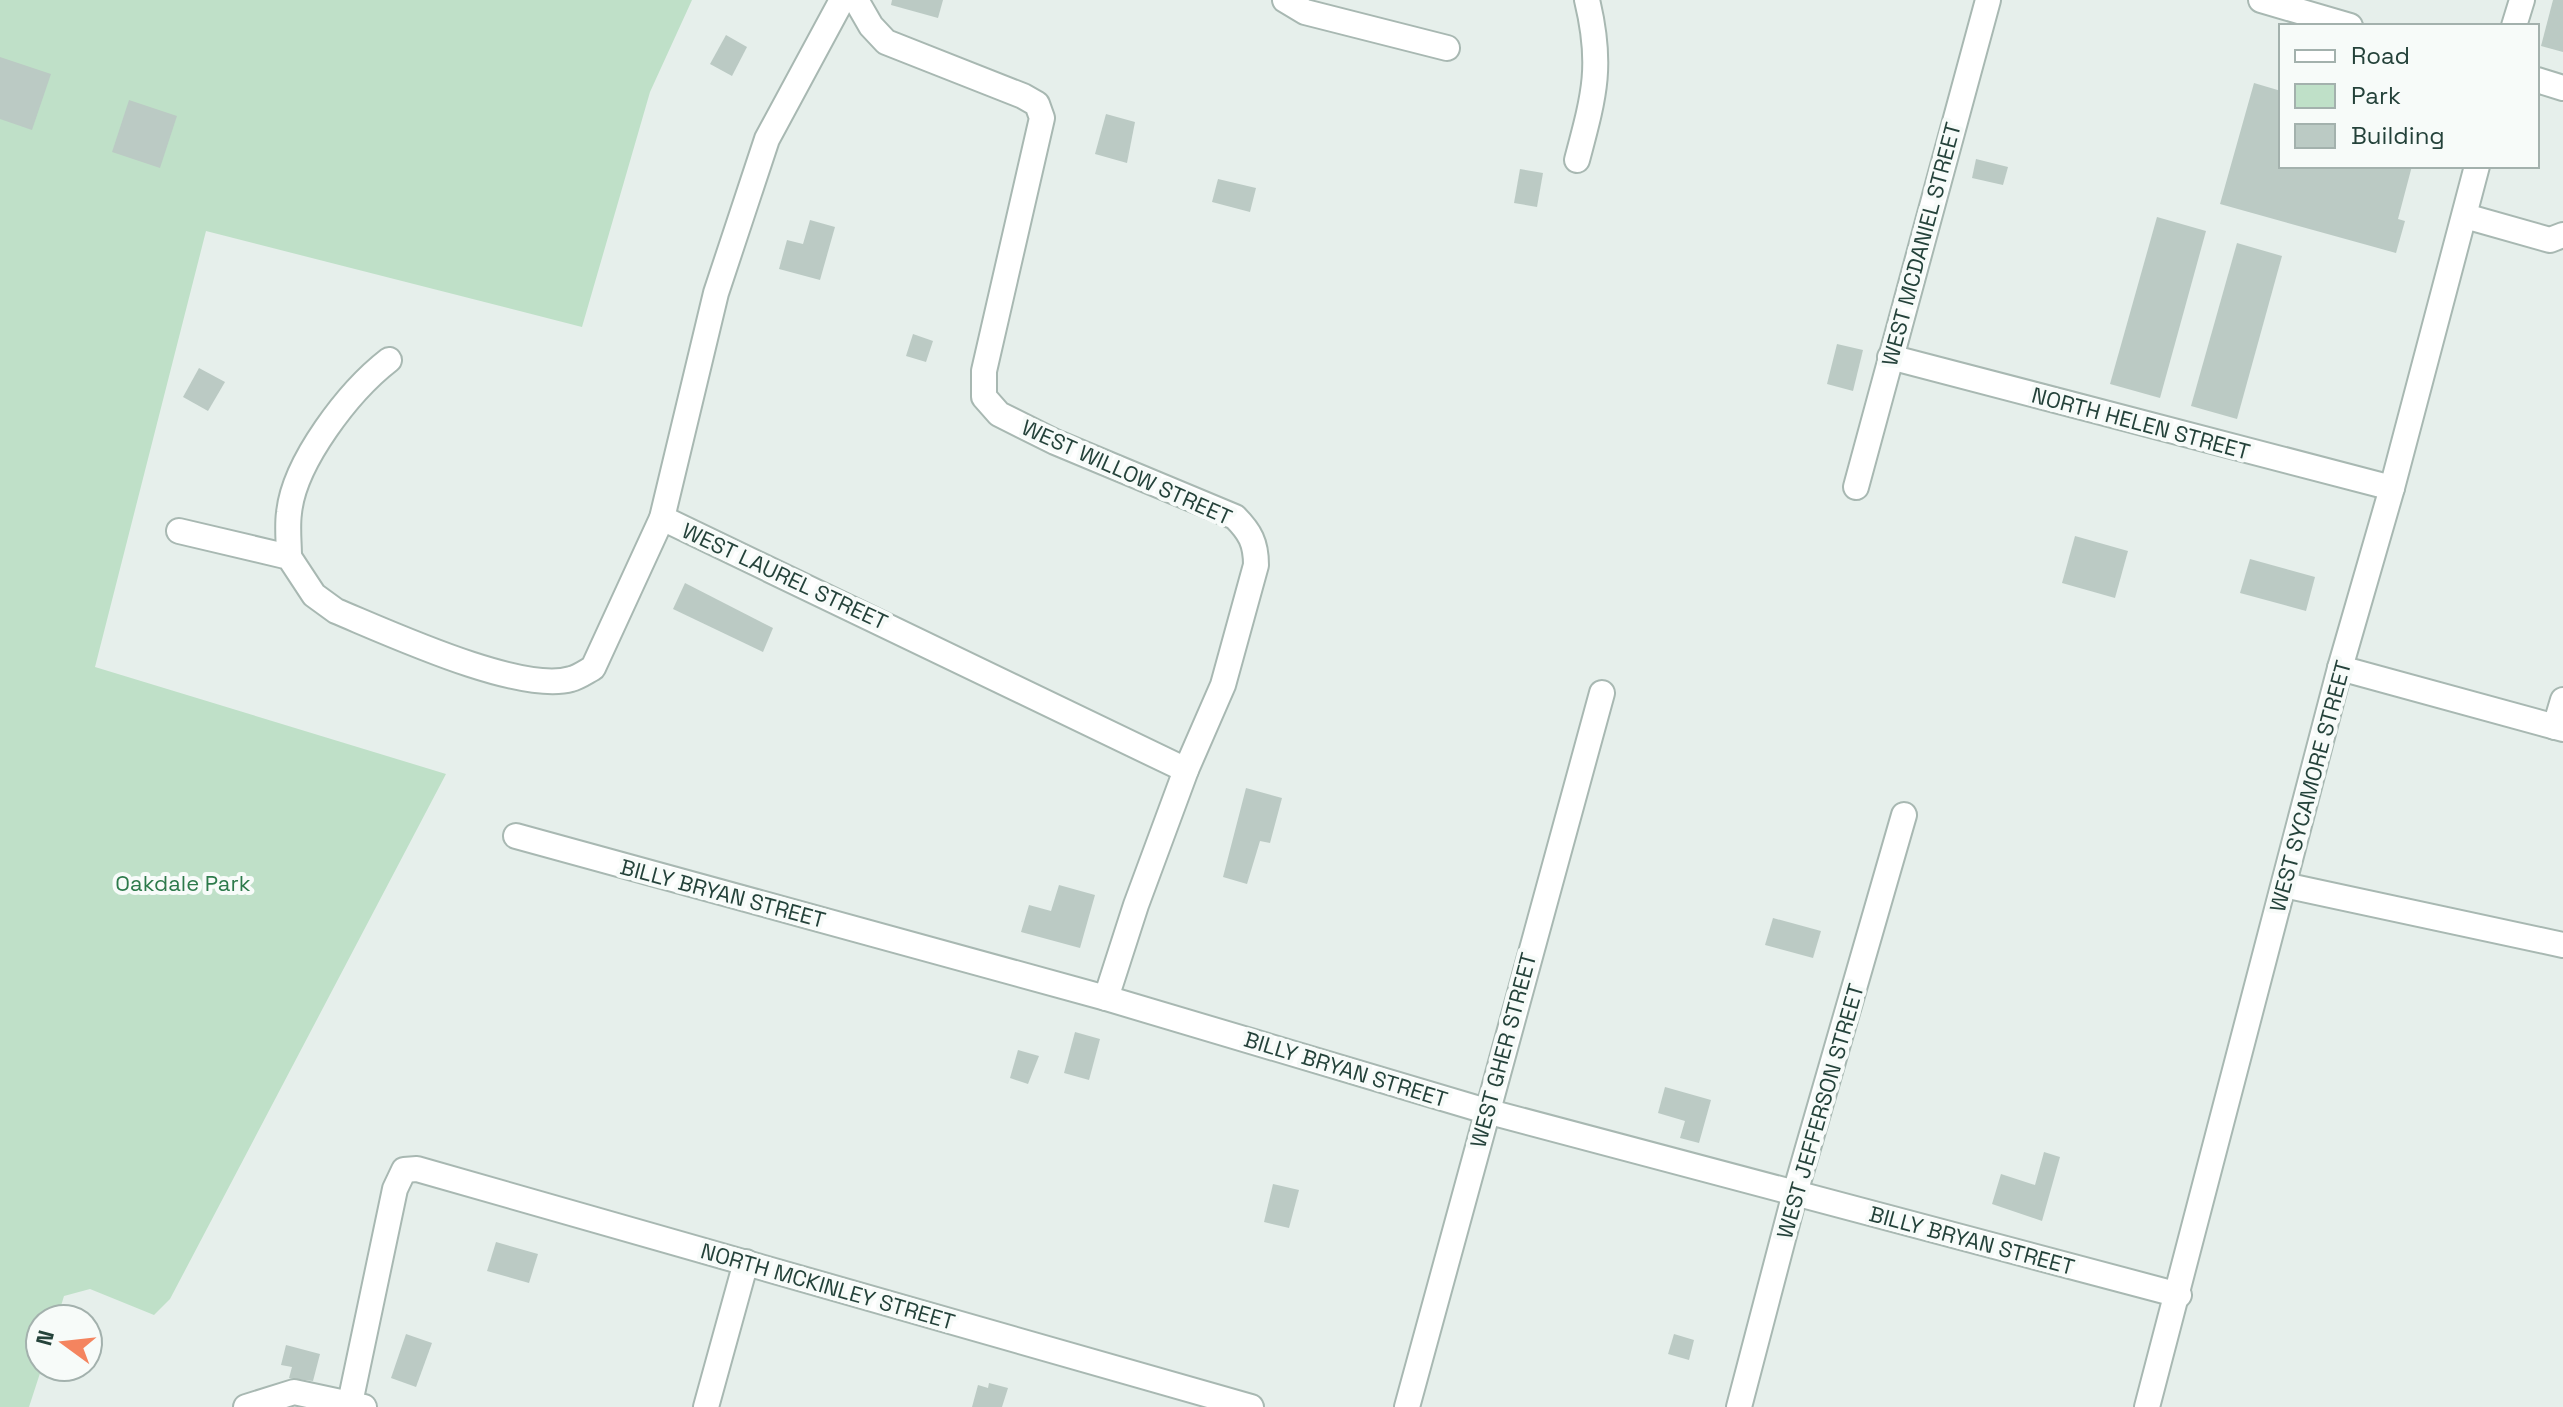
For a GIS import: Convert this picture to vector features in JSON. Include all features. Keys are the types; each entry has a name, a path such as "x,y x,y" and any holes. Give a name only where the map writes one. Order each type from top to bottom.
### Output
{"street":[{"name":"WEST LAUREL STREET","path":"842,0 767,139 716,293 662,518 1186,770"},
{"name":"WEST WILLOW STREET","path":"856,0 871,26 886,42 1023,96 1037,104 1042,118 984,371 984,397 999,414 1055,442 1235,517 1250,531 1256,565 1223,685 1186,770 1133,912 1106,998"},
{"path":"1285,0 1305,12 1447,48"},
{"path":"1577,160 1596,90 1598,45 1587,0"},
{"name":"WEST MCDANIEL STREET","path":"1856,487 1988,0"},
{"path":"2261,0 2343,24"},
{"path":"2515,24 2522,0"},
{"path":"2539,81 2563,88"},
{"name":"WEST SYCAMORE STREET","path":"2147,1407 2179,1295 2340,668 2392,488 2477,168"},
{"path":"2465,216 2550,240 2563,235"},
{"name":"NORTH HELEN STREET","path":"1890,357 2392,488"},
{"path":"389,360 370,374 312,447 289,511 289,557 314,595 336,611 491,672 545,681 571,680 593,668 662,518"},
{"path":"179,531 289,557"},
{"path":"2340,668 2559,728 2563,700"},
{"name":"WEST GHER STREET","path":"1407,1407 1602,693"},
{"name":"WEST JEFFERSON STREET","path":"1739,1407 1795,1193 1904,815"},
{"name":"BILLY BRYAN STREET","path":"516,836 1106,998 1486,1111 2179,1295"},
{"path":"2284,885 2563,945"},
{"name":"NORTH MCKINLEY STREET","path":"357,1405 395,1189 404,1170 432,1172 1251,1407"},
{"path":"706,1407 746,1262"},
{"path":"246,1407 294,1392 357,1405"}],"green space":[{"name":"Oakdale Park","path":"0,0 692,0 650,92 582,327 206,231 95,667 446,774 170,1299 154,1315 90,1289 64,1296 62,1303 24,1303 24,1383 37,1383 29,1407 0,1407"}],"building":[{"path":"892,0 943,0 938,18 891,5"},
{"path":"2553,0 2563,0 2563,52 2541,46"},
{"path":"726,35 747,47 732,76 710,64"},
{"path":"0,57 51,74 32,130 0,119"},
{"path":"2254,83 2279,90 2279,168 2411,168 2398,219 2405,221 2396,253 2220,204"},
{"path":"129,100 177,116 160,168 112,152"},
{"path":"1106,114 1135,122 1127,163 1095,154"},
{"path":"1976,159 2008,167 2003,185 1972,178"},
{"path":"1520,169 1543,173 1537,207 1514,203"},
{"path":"1218,179 1256,188 1250,212 1212,202"},
{"path":"2157,217 2206,231 2160,398 2110,384"},
{"path":"810,220 835,227 820,280 779,269 787,240 803,244"},
{"path":"2237,243 2282,256 2237,419 2191,406"},
{"path":"913,334 933,341 926,362 906,356"},
{"path":"1837,344 1863,350 1853,391 1827,384"},
{"path":"199,368 225,382 208,411 183,397"},
{"path":"2075,536 2128,551 2115,598 2062,583"},
{"path":"2250,559 2315,577 2306,611 2240,593"},
{"path":"685,583 773,628 763,652 673,609"},
{"path":"1246,788 1282,798 1270,843 1260,841 1247,884 1223,877"},
{"path":"1059,885 1095,895 1080,948 1021,932 1029,905 1051,911"},
{"path":"1773,918 1821,931 1813,958 1765,945"},
{"path":"1075,1032 1100,1039 1089,1080 1064,1073"},
{"path":"1018,1050 1039,1056 1028,1084 1010,1078"},
{"path":"1665,1087 1711,1100 1699,1143 1680,1138 1685,1121 1658,1113"},
{"path":"2044,1152 2060,1157 2042,1221 1992,1204 2001,1174 2035,1185"},
{"path":"1273,1184 1299,1190 1289,1228 1264,1222"},
{"path":"496,1242 538,1254 529,1283 487,1271"},
{"path":"406,1334 432,1343 416,1387 391,1378"},
{"path":"1674,1334 1694,1340 1689,1360 1668,1354"},
{"path":"286,1345 320,1354 313,1381 289,1378 292,1367 281,1365"},
{"path":"989,1383 1008,1388 1002,1407 972,1407 978,1385 988,1388"}]}
